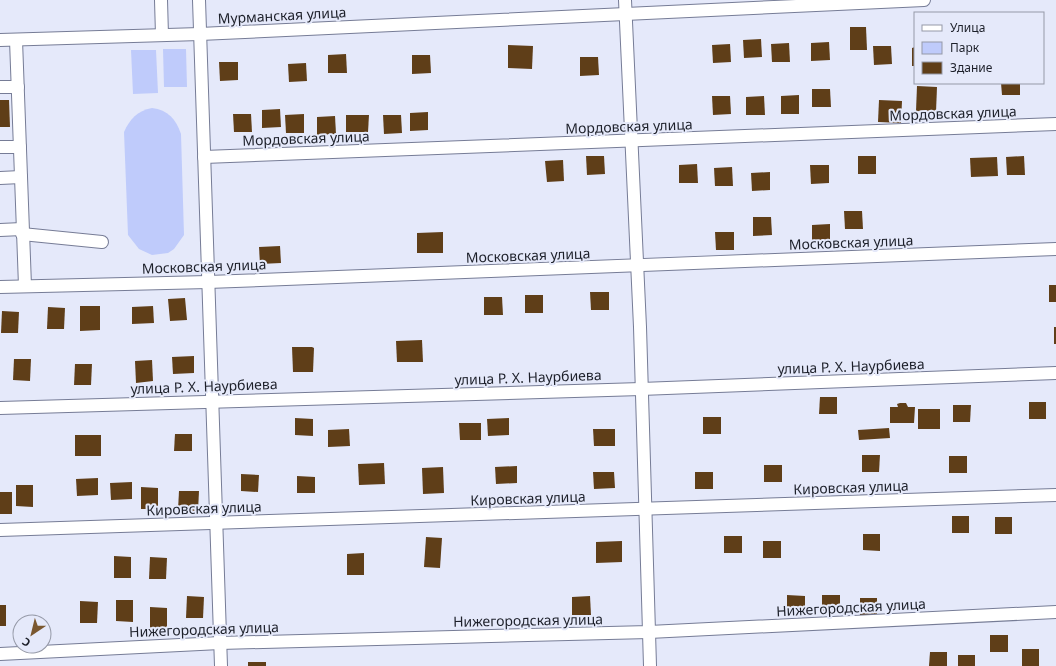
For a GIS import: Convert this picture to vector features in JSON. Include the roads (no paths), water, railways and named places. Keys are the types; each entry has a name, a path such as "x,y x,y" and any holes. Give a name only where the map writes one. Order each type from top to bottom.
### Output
{"street":[{"path":"161,0 162,35"},
{"path":"199,0 221,666"},
{"path":"625,0 642,389 650,666"},
{"name":"Мурманская улица","path":"0,40 200,34 924,0"},
{"path":"16,40 25,286"},
{"path":"0,87 18,86"},
{"name":"Мордовская улица","path":"204,157 1056,124"},
{"path":"0,147 20,147"},
{"path":"0,178 20,177"},
{"path":"0,230 102,242"},
{"name":"Московская улица","path":"0,287 208,282 1056,248"},
{"name":"улица Р. Х. Наурбиева","path":"0,408 212,400 642,389 1056,373"},
{"name":"Кировская улица","path":"0,530 1056,495"},
{"name":"Нижегородская улица","path":"0,654 220,643 649,632 1056,612"}]}
